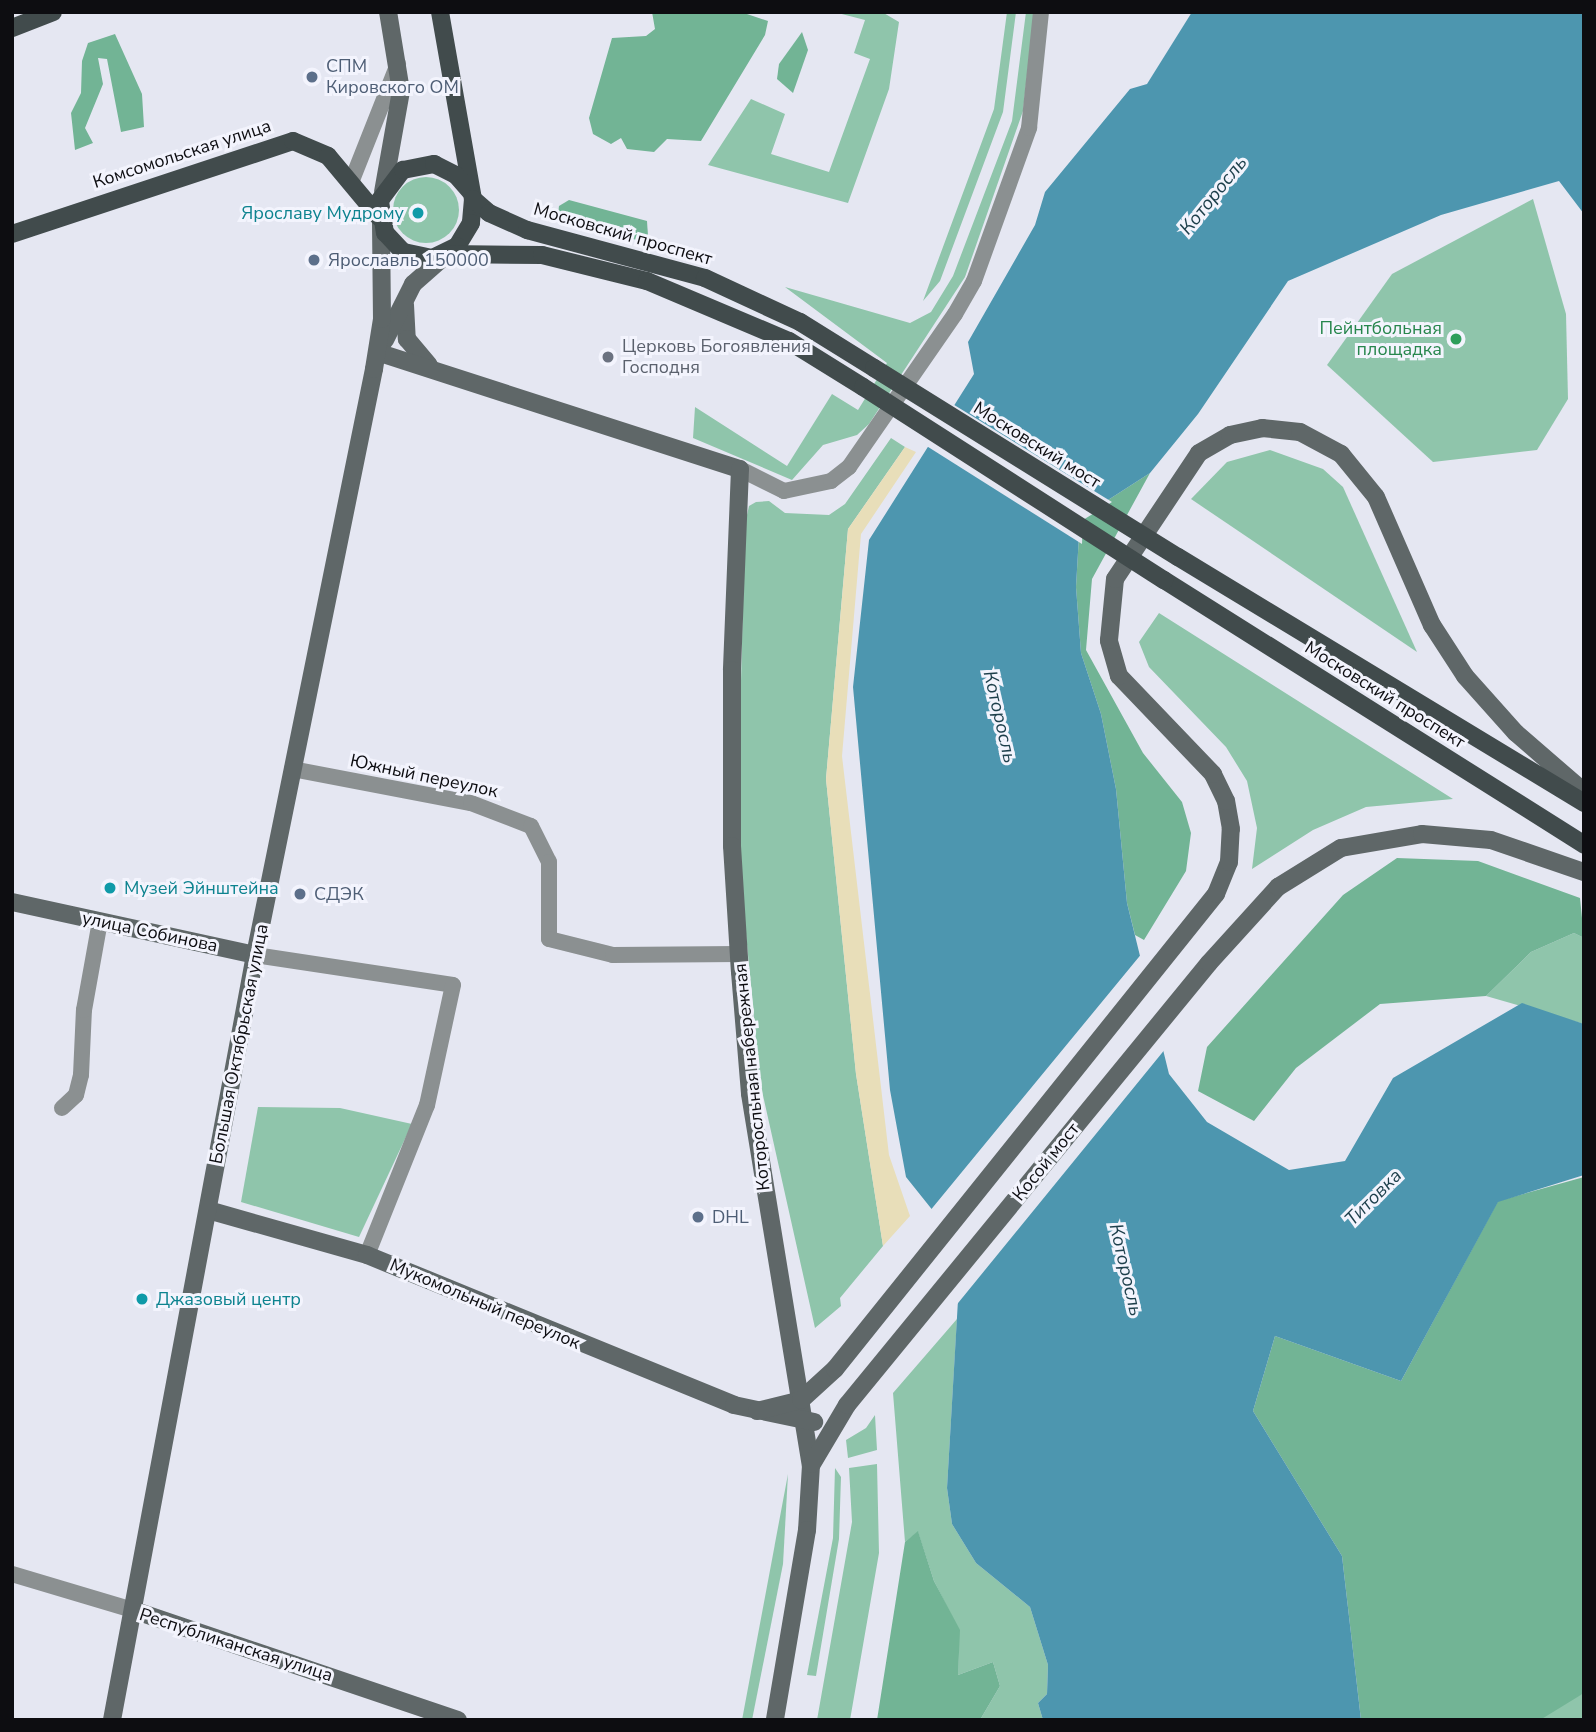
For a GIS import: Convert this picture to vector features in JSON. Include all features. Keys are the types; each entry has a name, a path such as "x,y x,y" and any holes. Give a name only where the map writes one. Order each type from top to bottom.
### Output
{"main road":[{"path":"16,22 53,12"},
{"path":"388,12 399,62 398,124 383,192 380,221 403,251 423,258 447,254 468,232 471,195 440,12"},
{"name":"Комсомольская улица","path":"12,234 285,142 317,148 352,180 380,221"},
{"path":"383,192 403,170 423,164 446,168 471,195"},
{"name":"Московский проспект","path":"471,195 489,213 527,230 705,278 800,322 874,368"},
{"name":"Большая Октябрьская улица","path":"112,1720 255,955 380,353 380,221"},
{"name":"Московский проспект","path":"447,254 542,255 647,281 789,341 1584,845"},
{"name":"Большая Октябрьская улица","path":"380,353 413,284 447,254"},
{"path":"413,284 402,313 407,339 421,360 445,373"},
{"path":"382,319 380,353 740,469"},
{"name":"Московский мост","path":"874,368 1178,557"},
{"name":"Косой мост","path":"801,1400 835,1369 1216,894 1229,862 1231,829 1226,801 1213,774 1119,677 1109,640 1109,604 1115,579 1168,494 1199,453 1230,435 1262,428 1300,432 1341,453 1376,497 1432,625 1465,676 1516,733 1584,792"},
{"name":"Которосльная набережная","path":"740,469 732,670 739,954 750,1094 811,1465 802,1569 775,1720"},
{"name":"Московский проспект","path":"1178,557 1584,803"},
{"name":"Косой мост","path":"811,1465 834,1422 847,1405 1248,919 1310,864 1341,848 1383,837 1466,836 1584,872"},
{"name":"улица Собинова","path":"12,902 255,955"},
{"name":"Мукомольный переулок","path":"208,1210 367,1255 757,1411 805,1423 834,1422"},
{"path":"757,1411 801,1400"},
{"name":"Республиканская улица","path":"133,1610 458,1720"}],"street":[{"path":"740,469 794,491 831,481 849,467 974,281 1029,128 1041,12"},
{"path":"352,180 399,62"},
{"name":"Южный переулок","path":"292,769 471,803 531,826 549,862 549,939 613,955 739,954"},
{"path":"62,1108 76,1095 81,1075 84,1010 100,921"},
{"name":"улица Собинова","path":"255,955 453,985 427,1105 367,1255"},
{"name":"Республиканская улица","path":"12,1574 133,1610"}],"green space":[{"path":"652,12 741,12 768,21 765,35 701,141 667,139 654,152 627,149 621,138 611,144 593,134 589,118 612,38 646,36 655,29"},
{"path":"834,12 882,12 899,22 889,89 848,203 708,165 751,99 785,114 771,154 829,172 870,59 854,53 865,20"},
{"path":"1007,12 1016,12 1003,112 940,281 923,301 994,109"},
{"path":"1026,12 1034,12 1023,111 965,277 869,424 857,435 823,445 792,480 693,438 695,407 787,466 832,394 858,410 887,363 785,287 910,323 931,312 953,276 1012,121"},
{"path":"802,32 808,50 793,93 777,79 779,64"},
{"path":"115,34 142,94 144,127 121,132 107,59 98,58 103,84 85,128 93,143 75,150 71,113 81,93 82,61 88,43"},
{"path":"420,177 432,177 444,182 454,192 459,210 457,223 444,238 432,243 420,243 408,238 398,228 393,216 393,204 398,192 408,182"},
{"name":"Пейнтбольная площадка","path":"1533,199 1566,314 1568,399 1537,450 1433,462 1327,365 1392,274"},
{"path":"569,200 647,221 648,236 641,241 567,223 558,215 559,206"},
{"path":"891,438 905,447 848,529 826,779 856,1074 883,1246 840,1298 841,1306 815,1328 760,1082 737,838 745,524 749,506 756,502 769,501 785,513 829,515 845,504"},
{"path":"1270,450 1323,469 1343,487 1417,652 1191,499 1227,462"},
{"path":"1150,473 1092,579 1086,650 1143,753 1182,802 1191,833 1186,871 1144,940 1135,935 1127,903 1116,789 1101,714 1081,653 1076,587 1080,518"},
{"path":"1159,613 1453,799 1366,807 1313,830 1252,869 1257,828 1247,781 1226,747 1149,667 1139,642"},
{"path":"1397,858 1478,861 1580,898 1584,938 1574,933 1531,952 1486,996 1380,1004 1296,1068 1254,1121 1198,1091 1207,1047 1343,895"},
{"path":"1574,933 1584,938 1584,1024 1486,996 1531,952"},
{"path":"258,1107 340,1108 412,1124 359,1237 241,1202"},
{"path":"1584,1177 1584,1693 1540,1720 1361,1720 1342,1556 1253,1411 1275,1336 1401,1381 1498,1201"},
{"path":"957,1319 947,1488 952,1524 976,1563 1030,1607 1048,1665 1047,1694 1038,1703 1043,1720 980,1720 1000,1686 993,1662 958,1675 959,1630 934,1581 918,1532 905,1542 893,1393"},
{"path":"875,1415 877,1450 848,1458 846,1440 866,1428"},
{"path":"877,1464 879,1553 850,1720 817,1720 852,1522 849,1468"},
{"path":"835,1468 841,1477 839,1539 816,1676 807,1675 833,1538"},
{"path":"788,1474 783,1564 752,1720 742,1720"},
{"path":"918,1531 934,1581 960,1630 958,1675 993,1662 1000,1686 980,1720 877,1720 905,1542"},
{"path":"1584,1693 1584,1720 1540,1720 1557,1705"}],"sand":[{"path":"905,447 916,452 861,534 842,756 889,1155 910,1216 883,1246 856,1074 826,779 848,529"}],"water":[{"path":"1192,12 1584,12 1584,214 1559,181 1441,215 1288,281 1198,414 1150,473 1080,518 1076,587 1081,653 1101,714 1116,789 1127,903 1169,1074 1207,1122 1289,1170 1345,1161 1393,1078 1522,1003 1584,1024 1584,1175 1498,1202 1401,1381 1275,1336 1253,1411 1342,1556 1361,1720 1043,1720 1038,1703 1047,1694 1048,1665 1030,1607 976,1563 952,1524 947,1488 958,1300 946,1227 906,1177 890,1090 853,687 869,540 974,374 968,342 1035,225 1045,192 1130,89 1147,84"}],"pier":[{"path":"951,403 1112,502 1083,520 1082,544 925,445"},
{"path":"1143,952 1166,1048 954,1308 943,1229 929,1212"}],"place":[{"name":"СПМ Кировского ОМ","path":"312,77"},
{"name":"Ярославу Мудрому","path":"418,213"},
{"name":"Ярославль 150000","path":"314,260"},
{"name":"Пейнтбольная площадка","path":"1456,339"},
{"name":"Церковь Богоявления Господня","path":"608,357"},
{"name":"Музей Эйнштейна","path":"110,888"},
{"name":"СДЭК","path":"300,894"},
{"name":"DHL","path":"698,1217"},
{"name":"Джазовый центр","path":"142,1299"}],"water label":[{"name":"Которосль","path":"1214,196"},
{"name":"Которосль","path":"999,717"},
{"name":"Титовка","path":"1374,1198"},
{"name":"Которосль","path":"1125,1270"}]}
